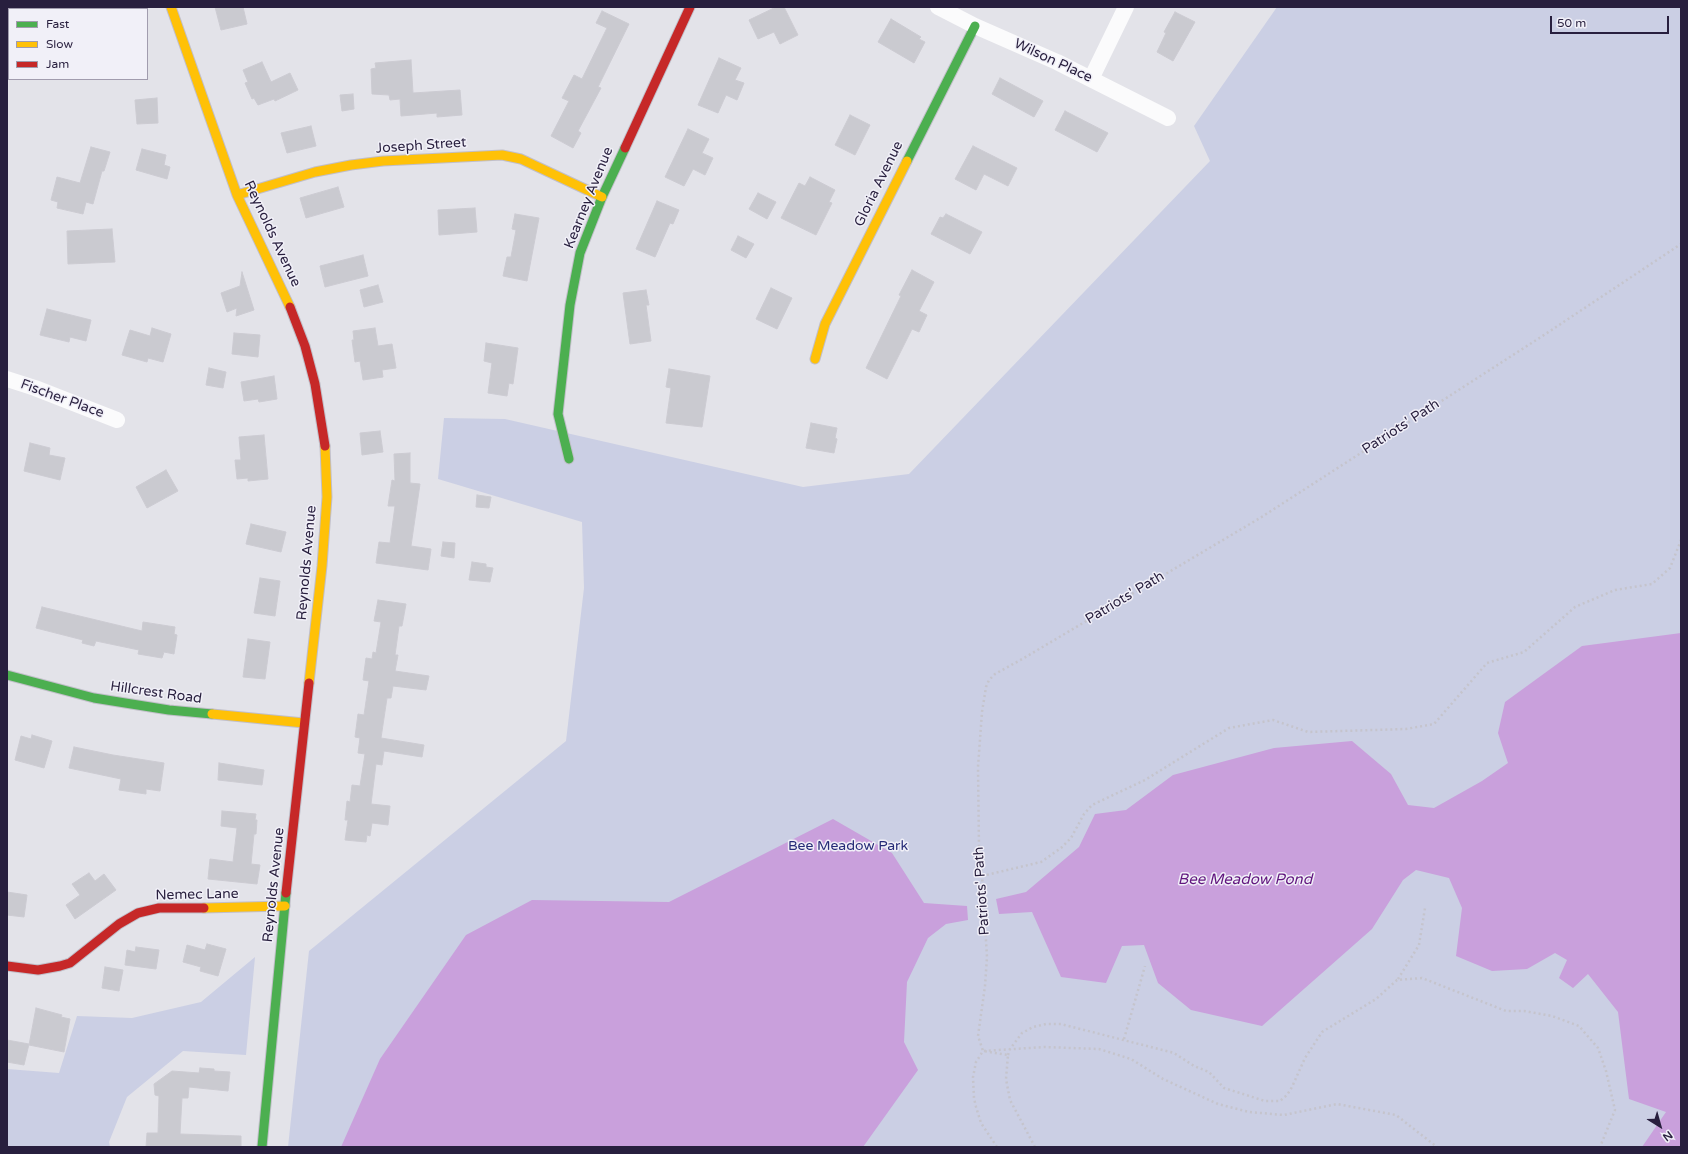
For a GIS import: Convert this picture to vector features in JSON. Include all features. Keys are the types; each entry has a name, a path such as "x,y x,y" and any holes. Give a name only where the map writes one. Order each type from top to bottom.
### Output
{"street":[{"name":"Reynolds Avenue","path":"171,7 237,195 286,298 305,346 315,384 324,431 327,475 326,519 304,723 262,1147"},
{"name":"Kearney Avenue","path":"569,460 558,414 570,305 580,252 602,197 690,7"},
{"name":"Wilson Place","path":"938,7 975,26 1057,62 1168,118"},
{"path":"1091,79 1126,7"},
{"name":"Gloria Avenue","path":"815,359 825,324 975,26"},
{"name":"Joseph Street","path":"237,195 315,172 351,165 383,161 502,155 521,160 602,197"},
{"name":"Fischer Place","path":"7,379 35,388 117,420"},
{"name":"Hillcrest Road","path":"7,675 94,698 169,710 304,723"},
{"name":"Nemec Lane","path":"7,966 38,970 70,963 119,924 138,914 159,908 238,908 286,906"}],"path":[{"name":"Patriots' Path","path":"983,1051 978,1036 985,986 987,957 979,848 978,767 985,693 989,680 994,674 1024,658 1260,518 1538,339 1681,244"},
{"path":"982,876 1041,862 1061,848 1071,838 1084,814 1092,805 1145,780 1229,728 1273,720 1308,732 1406,729 1434,724 1487,663 1524,652 1575,607 1615,590 1652,584 1670,568 1681,540"},
{"path":"1035,1147 1010,1100 1006,1079 1010,1049 1022,1033 1033,1027 1046,1024 1075,1026 1174,1053 1194,1066 1209,1072 1224,1088 1265,1101 1280,1101 1287,1095 1292,1087 1305,1058 1322,1032 1376,999 1397,980 1419,945 1425,908"},
{"path":"1124,1039 1145,966"},
{"path":"1397,980 1422,978 1506,1010 1524,1011 1552,1016 1579,1026 1598,1048 1606,1071 1615,1110 1600,1147"},
{"path":"983,1051 1045,1047 1099,1049 1131,1059 1163,1079 1218,1104 1249,1112 1284,1115 1337,1104 1396,1115 1437,1147"},
{"path":"983,1051 1008,1055"},
{"path":"983,1051 976,1062 972,1077 974,1098 982,1123 997,1147"}],"green space":[{"name":"Bee Meadow Park","path":"1277,7 1681,7 1681,1147 288,1147 309,951 566,741 584,588 582,522 438,479 444,418 505,419 803,487 909,474 1210,161 1194,126"},
{"path":"255,957 246,1055 183,1051 127,1097 109,1142 110,1147 7,1147 7,1069 59,1073 77,1016 132,1018 201,1002"}],"water":[{"name":"Bee Meadow Pond","path":"1681,633 1681,1147 1642,1147 1666,1112 1629,1099 1618,1012 1588,974 1573,988 1559,978 1567,960 1555,953 1527,969 1492,971 1456,956 1462,908 1449,878 1416,870 1403,880 1372,929 1262,1026 1191,1010 1158,983 1144,945 1122,946 1106,983 1061,977 1032,912 999,914 996,899 1026,892 1079,847 1095,814 1126,810 1173,775 1274,748 1352,741 1391,774 1408,805 1434,808 1482,781 1508,763 1498,733 1505,702 1582,646"},
{"path":"833,819 892,853 924,903 967,906 968,920 946,924 928,938 907,982 904,1042 918,1070 863,1147 341,1147 380,1059 466,935 532,900 669,902"}],"building":[{"path":"215,7 243,7 247,24 221,30"},
{"path":"776,7 784,7 798,35 780,44 774,32 758,39 749,20"},
{"path":"602,11 629,24 598,87 601,88 578,131 581,133 573,148 551,136 569,101 562,98 574,75 582,79 607,28 596,23"},
{"path":"1175,12 1195,22 1173,61 1157,52 1166,33 1164,32"},
{"path":"891,19 921,37 919,39 925,42 914,63 878,42"},
{"path":"719,58 741,68 735,80 744,83 737,100 726,95 718,113 698,105"},
{"path":"411,60 413,93 460,90 462,115 437,117 437,113 401,116 400,99 390,100 389,95 372,94 371,69 376,68 375,63"},
{"path":"262,62 271,82 290,73 298,90 275,101 274,99 258,105 254,98 252,99 245,83 248,82 243,70"},
{"path":"1000,78 1043,101 1034,117 992,94"},
{"path":"353,94 354,109 342,111 340,95"},
{"path":"157,98 158,123 137,124 135,100"},
{"path":"1065,111 1108,133 1097,152 1055,130"},
{"path":"850,115 870,125 855,155 835,145"},
{"path":"311,126 316,146 287,153 281,133"},
{"path":"688,129 709,139 702,153 713,158 705,175 693,169 684,186 665,177"},
{"path":"973,146 1017,168 1008,186 984,174 976,190 955,179"},
{"path":"91,147 110,152 104,171 102,171 93,204 86,202 83,214 57,208 58,202 51,200 57,177 80,183"},
{"path":"142,149 166,155 164,165 170,167 167,179 136,170"},
{"path":"810,177 835,190 829,202 832,203 816,235 781,218 799,183 805,186"},
{"path":"338,187 344,207 306,218 300,198"},
{"path":"758,193 776,202 767,219 749,209"},
{"path":"657,201 679,210 673,224 670,223 655,257 636,249"},
{"path":"475,208 477,232 439,235 438,210"},
{"path":"515,214 539,218 527,281 503,276 507,257 511,257 516,230 512,229"},
{"path":"946,214 982,232 970,254 931,234 940,217 943,218"},
{"path":"112,229 115,262 68,264 67,231"},
{"path":"738,236 754,244 746,258 731,250"},
{"path":"363,255 368,276 325,287 320,266"},
{"path":"912,270 934,282 919,311 927,315 919,332 912,329 887,379 866,368"},
{"path":"242,272 254,310 236,316 237,308 227,312 221,293 240,286"},
{"path":"378,285 383,302 364,307 360,290"},
{"path":"771,288 792,298 777,329 756,319"},
{"path":"646,290 649,305 646,305 651,341 630,344 623,293"},
{"path":"47,309 91,320 86,341 70,337 69,342 40,335"},
{"path":"152,328 171,334 163,362 148,358 147,362 122,355 130,330 150,336"},
{"path":"375,328 378,346 392,344 396,368 382,370 383,377 363,380 360,361 355,362 352,340 354,340 353,331"},
{"path":"234,333 260,335 258,357 232,354"},
{"path":"486,343 518,348 513,384 509,383 507,396 488,393 492,363 484,361"},
{"path":"209,368 226,372 223,388 206,385"},
{"path":"669,369 710,376 702,427 666,423 671,388 666,387"},
{"path":"274,376 277,399 259,402 258,399 244,401 241,382"},
{"path":"811,423 837,428 835,438 837,439 834,453 806,448"},
{"path":"380,431 383,452 362,455 360,433"},
{"path":"264,435 268,479 248,481 248,478 237,479 235,460 241,460 239,437"},
{"path":"30,443 50,448 49,455 65,458 60,480 24,471"},
{"path":"410,453 410,483 420,484 411,546 431,549 428,570 376,563 379,542 390,543 395,506 388,506 392,480 395,481 394,454"},
{"path":"166,470 178,491 147,508 136,487"},
{"path":"477,495 491,497 489,508 476,507"},
{"path":"251,524 286,532 281,552 246,544"},
{"path":"443,542 455,543 454,558 441,556"},
{"path":"472,562 486,564 486,567 493,568 490,582 469,580"},
{"path":"260,578 280,581 275,616 254,613"},
{"path":"378,600 406,604 402,626 399,626 395,655 398,655 395,671 429,676 426,690 393,686 391,698 387,698 381,738 424,745 422,757 384,751 382,765 376,764 371,804 390,806 388,825 372,823 370,836 367,835 366,842 345,840 348,820 345,820 347,801 350,802 352,785 360,786 365,754 358,753 360,738 355,737 358,714 364,715 369,681 363,680 366,658 372,659 373,652 376,653 381,622 374,621"},
{"path":"42,607 142,631 143,622 175,627 174,634 177,635 174,654 164,652 162,658 138,654 139,650 96,641 94,646 82,643 83,640 36,628"},
{"path":"248,639 270,642 265,679 243,677"},
{"path":"32,735 52,741 44,768 15,760 21,736 31,739"},
{"path":"74,747 164,763 160,791 146,789 146,794 119,790 121,779 69,768"},
{"path":"219,763 264,770 262,785 218,780"},
{"path":"222,811 256,814 256,834 254,834 251,864 260,865 257,884 208,879 210,859 233,862 237,828 221,826"},
{"path":"89,873 95,881 104,874 116,890 75,919 66,905 80,895 72,884"},
{"path":"7,892 27,895 24,917 7,915"},
{"path":"207,944 226,949 218,976 200,971 201,967 183,962 187,945 205,950"},
{"path":"136,947 159,950 156,969 125,965 127,950 135,952"},
{"path":"105,967 123,970 119,991 102,988"},
{"path":"36,1008 62,1015 61,1017 70,1019 64,1052 29,1045"},
{"path":"7,1040 29,1044 24,1065 7,1062"},
{"path":"200,1068 230,1072 228,1091 189,1087 188,1098 182,1098 180,1134 241,1136 241,1147 146,1147 147,1133 158,1133 159,1096 155,1095 154,1084 172,1071 199,1073"}],"traffic: fast":[{"path":"907,161 975,26"},
{"path":"569,459 558,414 570,305 580,253 602,197 625,148"},
{"path":"7,675 94,698 169,710 212,714"},
{"path":"262,1147 286,893"}],"traffic: slow":[{"path":"171,7 237,195 290,307"},
{"path":"237,195 315,172 351,165 383,161 502,155 521,159 602,197"},
{"path":"815,359 825,324 907,161"},
{"path":"309,683 322,566 327,497 325,446"},
{"path":"212,714 304,723"},
{"path":"204,908 285,906"}],"traffic: jam":[{"path":"625,148 690,7"},
{"path":"290,307 305,346 315,384 325,446"},
{"path":"286,893 309,683"},
{"path":"7,966 38,970 60,966 70,963 119,924 138,913 159,908 204,908"}]}
